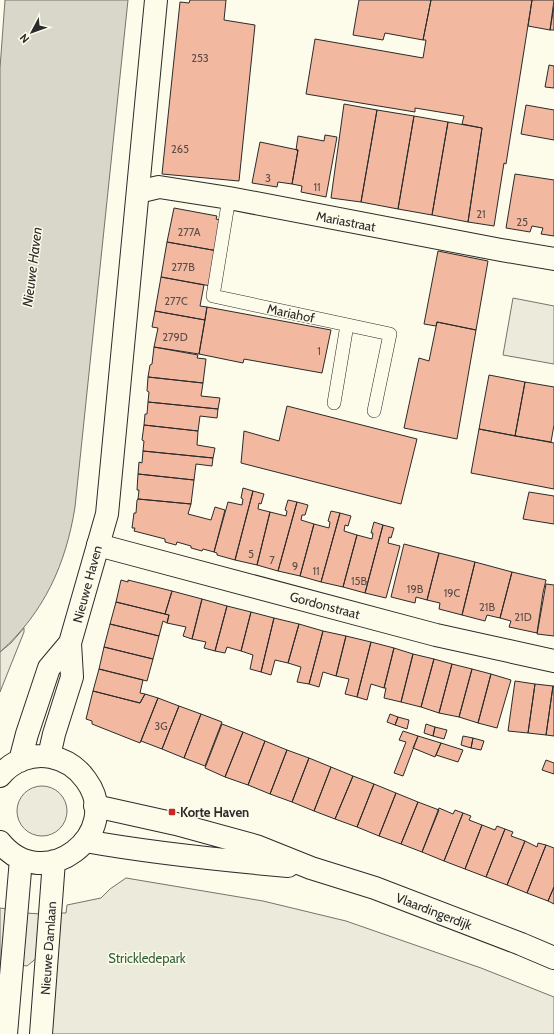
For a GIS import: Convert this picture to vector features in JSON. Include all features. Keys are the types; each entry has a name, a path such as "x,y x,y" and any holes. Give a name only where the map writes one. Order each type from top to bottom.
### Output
{"street":[{"name":"Nieuwe Haven","path":"49,756 54,734 72,677 70,643 107,514 156,0"},
{"name":"Mariastraat","path":"138,192 159,187 229,198 554,259"},
{"name":"Gordonstraat","path":"98,545 436,635 554,661"},
{"name":"Nieuwe Haven","path":"20,761 27,734 49,668 70,643"},
{"path":"0,775 10,767 30,757 49,756 66,762 81,773 93,794 95,806 95,818 85,841 76,851 66,857 41,863 21,859 0,842"},
{"name":"Vlaardingerdijk","path":"95,806 176,824 256,846 311,868 375,888 554,958"},
{"name":"Vlaardingerdijk","path":"85,841 130,849 227,861 311,868"},
{"path":"6,1034 21,859"},
{"name":"Nieuwe Damlaan","path":"41,1034 54,861"}],"lane":[{"name":"Mariahof","path":"229,198 213,296 390,334 374,411"},
{"path":"334,403 347,325"}],"green space":[{"path":"513,298 554,306 554,364 503,355"},
{"path":"24,628 24,632 0,692 0,652 11,643"},
{"path":"47,786 52,787 60,793 66,801 66,821 60,829 52,835 37,836 32,835 24,829 18,821 17,806 18,801 24,793 32,787"},
{"name":"Strickledepark","path":"126,878 263,901 346,921 481,968 554,997 554,1034 50,1034 59,913 66,913 67,905 101,898 110,889"},
{"path":"0,908 8,909 0,979"},
{"path":"25,913 42,914 39,956 27,966 21,965"}],"water":[{"path":"5,0 128,0 75,507 71,528 59,568 41,604 29,621 0,652 0,68"}],"building":[{"path":"190,0 226,0 224,20 255,25 239,181 162,174 180,2 189,3"},
{"path":"359,0 431,0 423,40 385,33 383,40 353,35"},
{"path":"431,0 532,0 506,164 504,163 494,226 468,222 482,128 462,124 464,116 415,108 415,112 306,94 315,39 423,58 426,40 423,40"},
{"path":"532,0 554,0 550,30 528,26"},
{"path":"554,6 554,30 550,30"},
{"path":"549,65 554,66 554,88 545,87"},
{"path":"344,104 377,110 361,202 331,198"},
{"path":"526,105 554,110 554,140 521,134"},
{"path":"377,110 414,116 398,209 361,202"},
{"path":"414,116 448,122 432,215 398,209"},
{"path":"448,122 482,128 468,222 432,215"},
{"path":"325,135 337,137 326,197 301,192 302,186 292,184 298,150 296,150 298,136 324,141"},
{"path":"260,142 298,150 292,184 278,182 277,187 252,183"},
{"path":"515,174 554,180 554,236 541,234 543,228 532,226 530,232 506,228"},
{"path":"174,208 217,216 216,219 224,221 218,251 167,242"},
{"path":"167,242 218,251 211,286 161,277"},
{"path":"438,251 488,261 476,330 437,322 436,326 424,324"},
{"path":"161,277 204,285 200,306 207,307 205,320 155,311"},
{"path":"207,307 331,330 322,373 244,359 243,363 199,354"},
{"path":"155,311 205,320 199,354 154,347 158,328 152,327"},
{"path":"437,322 476,330 457,439 404,428 419,358 429,361"},
{"path":"154,347 198,355 197,358 206,359 203,383 148,377 150,365 152,364"},
{"path":"489,375 525,382 515,436 479,429"},
{"path":"148,377 203,383 201,396 220,398 218,409 148,402"},
{"path":"525,382 554,387 554,425 551,442 515,436"},
{"path":"148,402 218,409 217,418 200,416 198,431 144,425"},
{"path":"287,406 417,439 401,504 241,463 244,431 279,441"},
{"path":"144,425 198,431 197,445 215,448 213,458 143,451 144,441 142,440"},
{"path":"479,429 554,443 554,489 471,473"},
{"path":"143,451 213,458 212,466 196,464 194,480 138,474 139,462 142,463"},
{"path":"138,474 194,480 191,504 138,499"},
{"path":"243,488 253,491 235,560 217,555 217,553 214,552 228,502 242,505 243,499 241,498"},
{"path":"253,491 264,494 261,504 259,503 258,509 270,512 257,565 235,560"},
{"path":"529,492 554,496 554,524 523,519"},
{"path":"138,499 191,504 188,514 211,520 215,507 225,510 214,552 203,549 202,551 177,542 176,545 165,542 165,539 134,531 135,528 132,528"},
{"path":"288,500 297,502 278,571 257,565 270,512 286,516 287,511 285,510"},
{"path":"297,502 308,505 305,515 302,515 301,520 314,524 300,576 278,571"},
{"path":"331,511 340,513 321,582 300,576 314,524 329,528 330,522 328,521"},
{"path":"340,513 351,516 348,526 345,525 344,531 357,535 343,587 321,582"},
{"path":"374,522 383,525 365,593 343,587 357,535 372,539 373,533 371,533"},
{"path":"383,525 394,528 391,538 389,537 388,543 400,546 386,598 365,593"},
{"path":"404,544 439,553 427,600 416,597 415,603 391,597"},
{"path":"439,553 475,562 462,615 439,609 440,603 427,600"},
{"path":"475,562 512,572 500,618 487,615 485,621 462,615"},
{"path":"512,572 546,580 537,633 509,627 511,621 500,618"},
{"path":"121,580 128,582 128,580 172,591 165,614 116,602"},
{"path":"546,584 554,585 554,636 537,634"},
{"path":"172,591 202,599 192,639 183,636 186,627 167,623 169,615 165,614"},
{"path":"202,599 227,606 215,651 204,648 206,642 192,639"},
{"path":"116,602 169,615 167,623 163,621 159,636 110,624"},
{"path":"227,606 251,612 241,651 227,647 225,653 215,651"},
{"path":"251,612 274,618 261,672 250,669 253,655 241,651"},
{"path":"274,618 299,624 288,663 275,660 271,675 261,672"},
{"path":"110,624 159,636 153,659 104,647"},
{"path":"299,624 323,631 309,684 297,682 301,667 288,663"},
{"path":"323,631 346,636 336,676 323,672 319,687 309,684"},
{"path":"346,636 371,642 357,697 345,694 349,679 336,676"},
{"path":"371,642 394,648 384,688 371,684 367,700 357,697"},
{"path":"104,647 153,659 147,681 99,669"},
{"path":"394,648 413,654 401,702 384,698 386,688 384,688"},
{"path":"413,654 434,659 421,707 401,702"},
{"path":"434,659 452,664 439,713 421,707"},
{"path":"452,664 472,669 459,717 439,713"},
{"path":"99,669 143,680 140,693 145,694 140,703 93,691"},
{"path":"472,669 491,674 478,723 459,717"},
{"path":"491,674 511,680 497,728 478,723"},
{"path":"515,681 535,684 528,733 508,731"},
{"path":"535,684 553,686 546,735 528,733"},
{"path":"554,686 554,736 546,735"},
{"path":"93,691 140,703 145,694 158,698 140,743 92,724 92,721 86,719"},
{"path":"158,698 179,706 162,749 141,741"},
{"path":"179,706 201,714 184,758 162,749"},
{"path":"201,714 222,722 205,766 184,758"},
{"path":"390,714 398,717 395,725 387,722"},
{"path":"398,717 409,720 407,729 395,725"},
{"path":"222,724 243,732 225,777 205,768"},
{"path":"426,724 435,727 433,736 424,733"},
{"path":"435,727 447,730 444,739 433,736"},
{"path":"403,731 418,736 403,776 394,773 406,742 399,740"},
{"path":"243,732 265,741 248,785 225,777"},
{"path":"418,736 441,743 435,757 413,748"},
{"path":"463,736 473,738 471,748 461,745"},
{"path":"473,738 484,741 481,750 471,748"},
{"path":"265,741 287,750 270,794 248,785"},
{"path":"441,743 463,750 458,762 436,755"},
{"path":"287,750 309,758 292,802 270,794"},
{"path":"309,758 331,767 314,811 292,802"},
{"path":"546,760 554,763 554,774 542,770"},
{"path":"331,767 353,776 335,819 314,811"},
{"path":"353,776 374,784 357,827 335,819"},
{"path":"374,784 396,793 379,836 357,827"},
{"path":"396,793 418,802 401,844 379,836"},
{"path":"418,802 439,810 422,852 401,844"},
{"path":"439,808 453,814 455,810 463,813 444,861 422,852"},
{"path":"463,813 471,816 469,820 482,825 465,869 444,861"},
{"path":"482,825 495,830 497,826 505,829 486,877 465,869"},
{"path":"505,829 513,832 511,836 525,841 507,885 486,877"},
{"path":"525,841 537,847 538,843 546,845 527,893 507,885"},
{"path":"546,845 554,848 554,887 548,901 527,893"},
{"path":"554,887 554,904 548,901"}],"place":[{"name":"Korte Haven","path":"172,812"}]}
